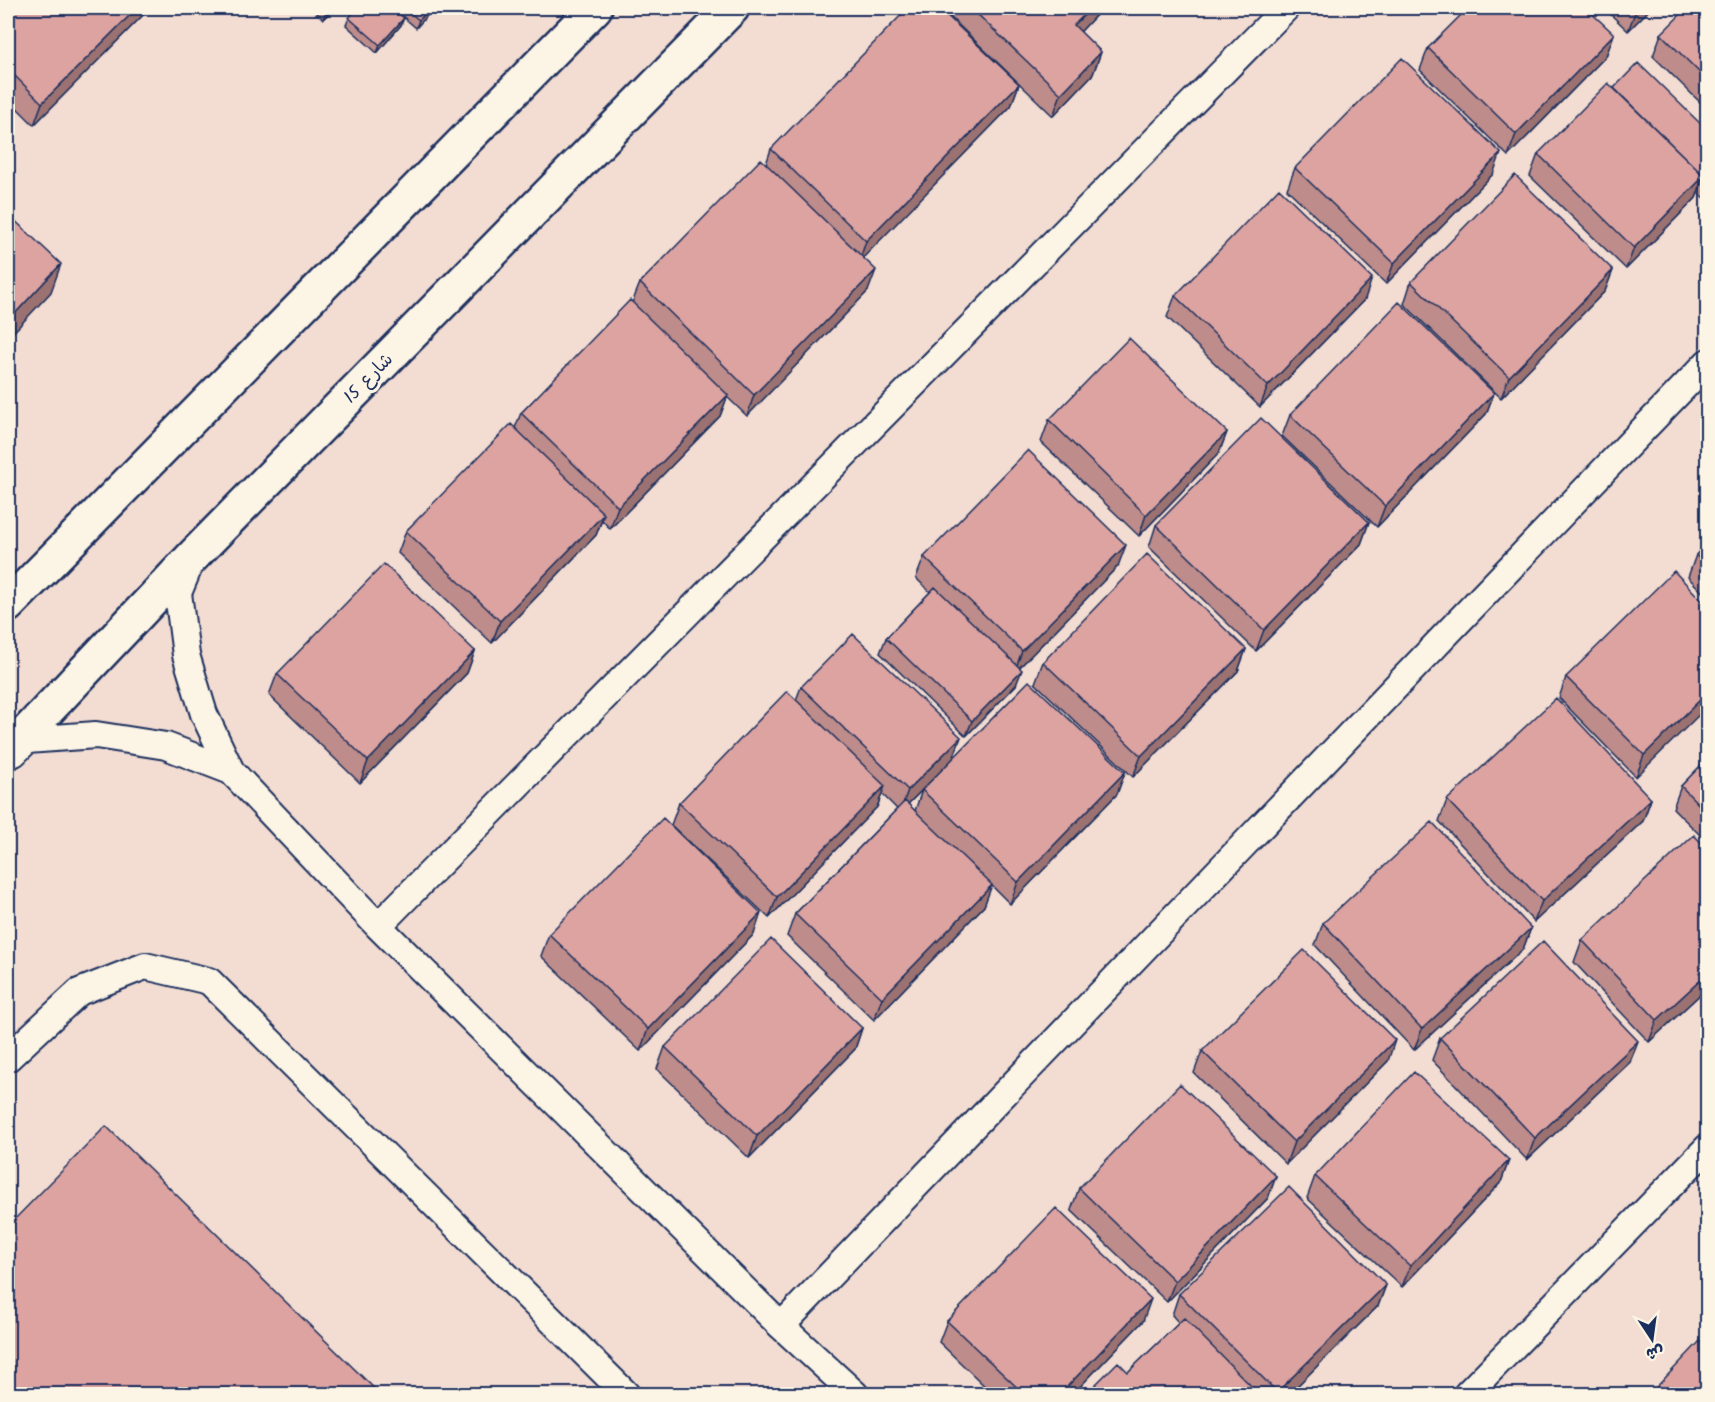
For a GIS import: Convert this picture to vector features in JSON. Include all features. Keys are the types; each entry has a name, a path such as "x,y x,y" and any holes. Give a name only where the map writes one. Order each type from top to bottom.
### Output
{"street":[{"path":"8,605 595,8"},
{"name":"شارع 15","path":"8,752 194,555 732,8"}],"lane":[{"path":"378,926 1286,8"},
{"path":"781,1326 1707,362"},
{"path":"194,555 178,593 186,655 204,714 231,771 378,926 781,1326 855,1395"},
{"path":"8,760 27,740 96,735 165,746 231,771"},
{"path":"8,1058 79,992 145,966 209,981 626,1395"},
{"path":"1467,1395 1707,1147"}],"shaded area":[{"path":"8,8 1707,8 1707,1394 8,1394"}],"building":[{"path":"8,8 137,8 42,103 8,69"},
{"path":"357,8 391,8 404,18 380,45 349,18"},
{"path":"404,8 430,8 419,20"},
{"path":"908,8 939,8 1019,84 866,241 771,149"},
{"path":"971,8 1091,8 1074,25 1101,52 1061,94"},
{"path":"1468,8 1586,8 1614,34 1516,134 1428,48"},
{"path":"1687,8 1707,8 1707,80 1661,34"},
{"path":"1402,58 1501,153 1394,263 1295,168"},
{"path":"1638,63 1707,130 1707,182 1704,176 1614,88"},
{"path":"1608,83 1704,176 1634,248 1538,154"},
{"path":"761,159 876,270 754,395 640,283"},
{"path":"1515,175 1613,270 1509,377 1411,282"},
{"path":"1279,188 1372,278 1268,386 1175,296"},
{"path":"8,214 61,264 8,321"},
{"path":"630,300 728,395 618,507 521,413"},
{"path":"1399,302 1494,393 1385,506 1290,415"},
{"path":"1129,338 1227,432 1146,515 1049,420"},
{"path":"1261,418 1369,522 1264,630 1156,525"},
{"path":"511,424 604,514 500,621 406,531"},
{"path":"1028,450 1126,545 1022,651 924,557"},
{"path":"1707,543 1707,567 1696,555"},
{"path":"1147,554 1246,649 1141,756 1043,662"},
{"path":"384,564 475,651 368,761 277,674"},
{"path":"1674,571 1707,606 1707,693 1644,755 1566,677"},
{"path":"935,587 1022,670 972,721 886,638"},
{"path":"853,634 961,737 908,790 801,687"},
{"path":"1029,681 1125,772 1018,882 922,790"},
{"path":"787,691 885,786 777,897 679,803"},
{"path":"1556,698 1651,799 1542,901 1447,800"},
{"path":"1707,759 1707,813 1681,786"},
{"path":"905,801 992,885 882,998 795,914"},
{"path":"663,818 761,913 648,1029 549,934"},
{"path":"1432,822 1531,928 1422,1029 1323,923"},
{"path":"1694,835 1707,849 1707,974 1657,1020 1582,940"},
{"path":"771,939 862,1028 757,1136 665,1047"},
{"path":"1543,941 1638,1041 1535,1138 1440,1038"},
{"path":"1304,950 1395,1040 1294,1142 1202,1051"},
{"path":"1414,1072 1509,1160 1410,1266 1315,1176"},
{"path":"1180,1084 1276,1176 1175,1281 1079,1188"},
{"path":"106,1126 381,1395 8,1395 8,1226"},
{"path":"1289,1187 1386,1285 1277,1392 1179,1294"},
{"path":"1056,1208 1151,1299 1059,1395 1025,1395 947,1321"},
{"path":"1184,1318 1260,1395 1085,1395 1118,1362 1128,1372"},
{"path":"1700,1341 1707,1348 1707,1395 1649,1395"}]}
